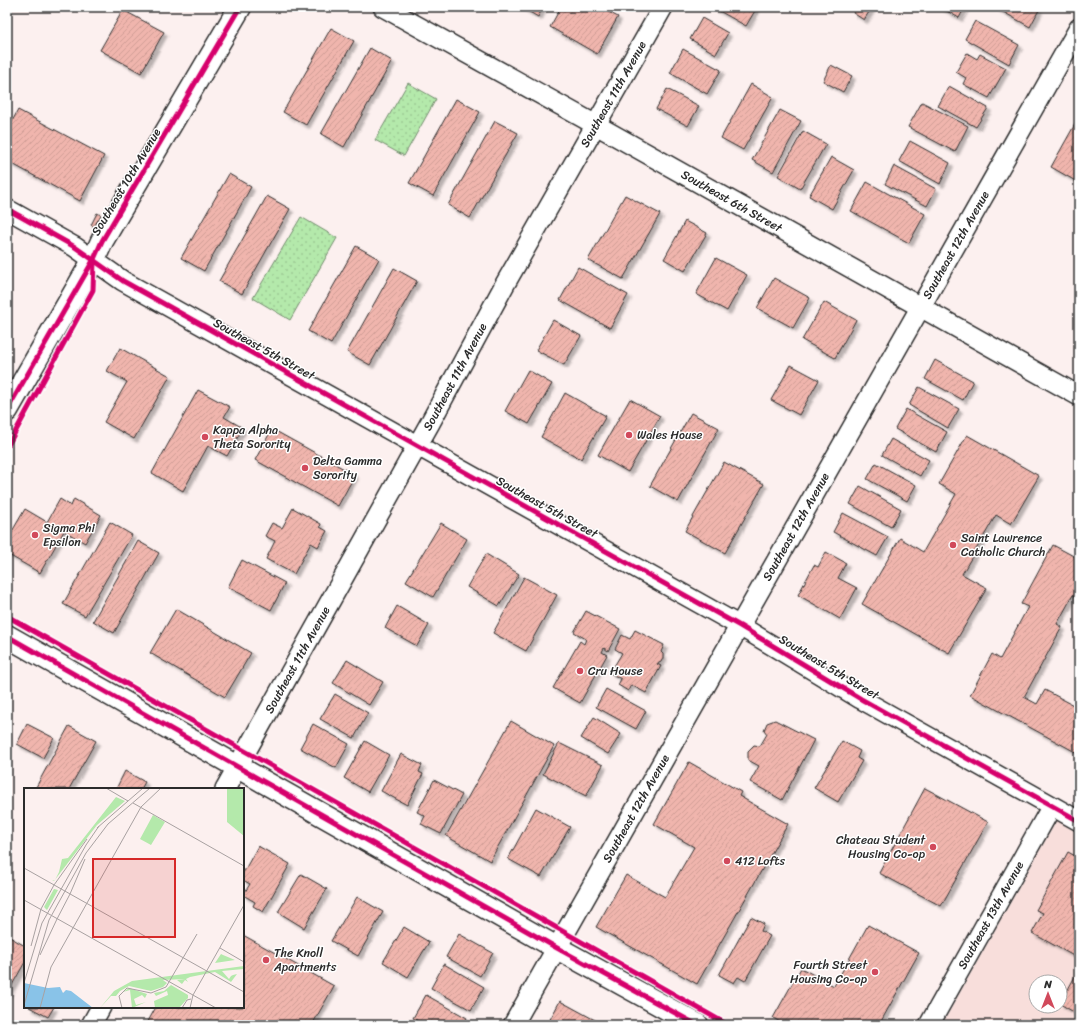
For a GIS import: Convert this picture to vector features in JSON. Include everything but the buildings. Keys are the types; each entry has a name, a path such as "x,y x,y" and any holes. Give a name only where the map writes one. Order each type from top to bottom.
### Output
{"main road":[{"name":"Southeast 10th Avenue","path":"7,410 94,259 102,241 240,7"},
{"path":"7,636 557,948 697,1025"}],"street":[{"name":"Southeast 6th Street","path":"383,7 596,124 1079,396"},
{"name":"Southeast 11th Avenue","path":"226,788 417,446 505,284 663,7"},
{"name":"Southeast 12th Avenue","path":"513,1025 1079,28"},
{"name":"Southeast 5th Street","path":"7,209 94,259 123,281 740,626 861,699 1079,821"},
{"name":"Southeast 13th Avenue","path":"929,1025 1052,806"},
{"path":"91,1025 100,1008"}],"shaded area":[{"path":"1057,820 1079,834 1079,1025 942,1025"}],"green space":[{"path":"408,83 436,99 404,156 375,140"},
{"path":"301,217 337,238 290,320 253,298"}],"cycle path":[{"path":"7,410 94,259 102,241 240,7"},
{"path":"7,209 75,247 123,281 740,626 861,699 1079,821"},
{"path":"7,447 93,290 94,261"},
{"path":"7,616 728,1025"},
{"path":"7,636 557,948 697,1025"}],"place":[{"name":"Wales House","path":"629,435"},
{"name":"Kappa Alpha Theta Sorority","path":"205,437"},
{"name":"Delta Gamma Sorority","path":"305,468"},
{"name":"Sigma Phi Epsilon","path":"35,535"},
{"name":"Saint Lawrence Catholic Church","path":"953,545"},
{"name":"Cru House","path":"580,671"},
{"name":"Chateau Student Housing Co-op","path":"933,847"},
{"name":"412 Lofts","path":"727,861"},
{"name":"The Knoll Apartments","path":"266,960"},
{"name":"Fourth Street Housing Co-op","path":"875,972"}]}
